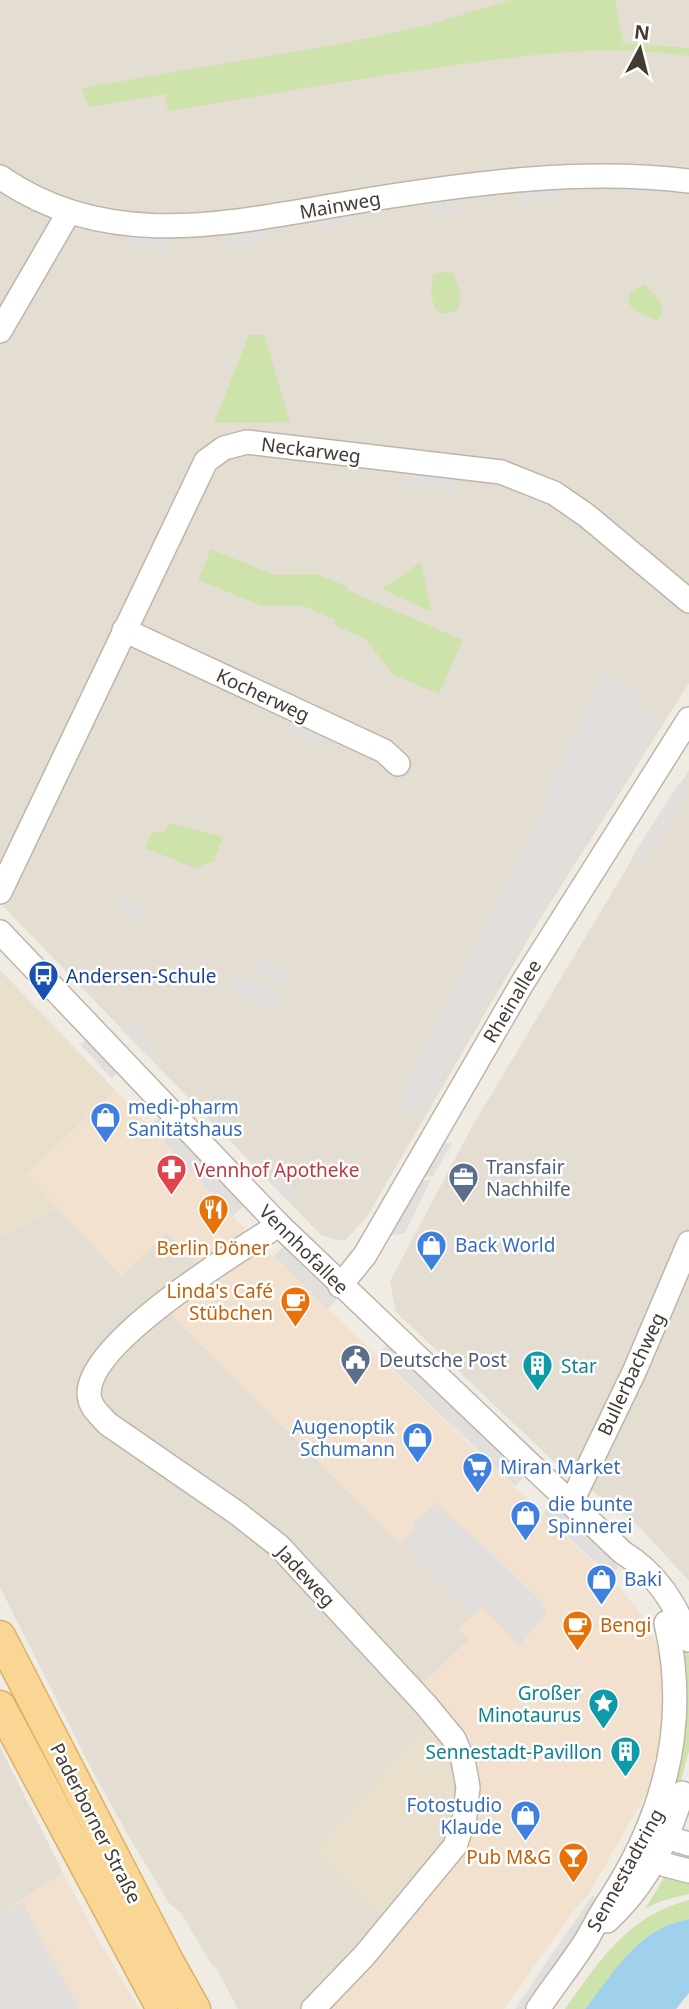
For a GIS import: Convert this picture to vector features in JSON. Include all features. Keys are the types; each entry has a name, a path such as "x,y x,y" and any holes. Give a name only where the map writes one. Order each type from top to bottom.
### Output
{"main road":[{"name":"Paderborner Straße","path":"0,1636 195,2009"},
{"name":"Paderborner Straße","path":"0,1706 162,2009"}],"street":[{"name":"Mainweg","path":"0,177 13,186 69,212 118,224 190,226 273,217 366,200 541,178 630,174 689,181"},
{"path":"0,331 69,212"},
{"name":"Neckarweg","path":"0,892 206,461 223,449 247,442 500,472 521,478 554,493 586,515 689,601"},
{"name":"Kocherweg","path":"124,630 384,751 398,764"},
{"name":"Rheinallee","path":"340,1286 365,1255 523,982 689,719"},
{"name":"Vennhofallee","path":"0,932 340,1286 622,1552"},
{"name":"Jadeweg","path":"279,1225 207,1269 149,1315 105,1359 92,1379 89,1395 92,1408 108,1424 237,1513 279,1546 426,1705 454,1739 463,1760 468,1787 465,1816 456,1846 364,1956 313,2009"},
{"name":"Bullerbachweg","path":"571,1503 635,1370 689,1243"},
{"path":"622,1552 642,1565 662,1588 679,1616 689,1640"},
{"name":"Sennestadtring","path":"622,1552 666,1622 676,1644 684,1688 683,1725 673,1772 647,1856"},
{"name":"Sennestadtring","path":"538,2009 647,1856 666,1837 689,1770"},
{"path":"666,1837 689,1844"},
{"path":"647,1856 689,1871"}],"shaded area":[{"path":"0,0 689,0 689,683 537,924 366,1218 344,1241 322,1236 0,903","holes":["211,549 275,575 348,588 347,590 381,605 392,674 366,638 334,625 336,620 303,606 262,606"]},
{"path":"611,184 650,184 650,194 611,194"},
{"path":"559,187 560,197 522,203 521,193"},
{"path":"458,197 460,211 432,214 430,201"},
{"path":"356,211 358,222 320,228 319,217"},
{"path":"265,228 267,241 227,247 225,235"},
{"path":"127,234 169,236 168,250 127,247"},
{"path":"405,471 457,478 455,492 403,485"},
{"path":"604,675 645,695 640,707 663,719 537,919 419,1118 398,1108"},
{"path":"294,721 326,735 321,748 288,733"},
{"path":"689,770 689,1581 644,1532 562,1469 396,1312 390,1281 473,1125 631,861"},
{"path":"679,783 687,788 682,804 644,864 632,857"},
{"path":"121,898 143,910 138,921 115,908"},
{"path":"261,959 292,973 287,985 256,971"},
{"path":"0,970 115,1090 27,1175 58,1208 0,1238"},
{"path":"228,972 283,996 277,1010 229,989"},
{"path":"131,1018 158,1046 147,1056 120,1028"},
{"path":"86,1040 117,1073 112,1078 80,1045"},
{"path":"115,1090 247,1231 244,1236 199,1266 167,1232 122,1276 27,1176"},
{"path":"208,1100 231,1124 222,1133 198,1108"},
{"path":"159,1117 243,1206 233,1216 149,1126"},
{"path":"452,1143 433,1176 419,1178 438,1144"},
{"path":"277,1171 298,1194 289,1202 268,1180"},
{"path":"431,1179 405,1233 389,1236 416,1183"},
{"path":"58,1208 122,1276 167,1232 199,1266 170,1313 472,1616 458,1729 460,1854 394,1936 328,2009 238,2009 215,1966 213,1967 181,1913 169,1903 131,1840 94,1774 0,1587 0,1238"},
{"path":"283,1247 337,1299 328,1309 274,1256"},
{"path":"261,1251 268,1252 620,1588 652,1633 660,1654 666,1697 651,1785 587,1897 571,1914 504,2009 328,2009 448,1872 460,1854 475,1814 420,1686 468,1640 458,1629 472,1616 170,1313 207,1284"},
{"path":"386,1345 524,1477 515,1486 377,1354"},
{"path":"437,1503 543,1603 546,1613 519,1646 483,1608 472,1616 400,1544 413,1530 416,1520"},
{"path":"552,1504 619,1567 610,1576 543,1513"},
{"path":"426,1725 443,1747 452,1775 455,1805 437,1853 383,1918 315,1852"},
{"path":"0,1747 63,1873 0,1914"},
{"path":"63,1873 139,2009 0,2009 0,1914"},
{"path":"592,1896 604,1898 527,2009 515,2009"},
{"path":"22,1901 79,2009 0,2009 0,1915"}],"green space":[{"path":"511,0 615,0 623,43 689,48 689,56 631,51 543,54 384,75 168,111 165,94 89,107 81,88 340,44 428,25"},
{"path":"444,271 454,274 460,293 459,310 443,314 435,309 431,294 433,275"},
{"path":"643,284 656,295 662,305 663,310 658,321 633,310 628,301 630,293"},
{"path":"264,334 290,422 214,423 249,335"},
{"path":"211,549 275,575 317,574 348,587 347,590 463,640 439,694 392,674 366,639 334,625 335,620 303,606 262,606 198,580"},
{"path":"421,562 432,612 382,589"},
{"path":"170,823 223,837 214,861 195,868 145,848 153,831 164,833"},
{"path":"686,1646 689,1656 689,1751 676,1799 670,1798 683,1742 685,1685 681,1647"},
{"path":"665,1876 689,1883 689,1894 661,1901 645,1909"},
{"path":"689,1900 689,1919 672,1924 643,1942 585,2009 565,2009 603,1957 632,1928 668,1907"}],"water":[{"path":"689,1919 689,1993 676,2009 585,2009 618,1966 641,1942 671,1924"}],"place":[{"name":"Andersen-Schule","path":"43,1003"},
{"name":"medi-pharm Sanitätshaus","path":"105,1145"},
{"name":"Vennhof Apotheke","path":"171,1197"},
{"name":"Transfair Nachhilfe","path":"463,1205"},
{"name":"Berlin Döner","path":"213,1236"},
{"name":"Back World","path":"432,1272"},
{"name":"Linda's Café Stübchen","path":"296,1329"},
{"name":"Deutsche Post","path":"356,1387"},
{"name":"Star","path":"538,1393"},
{"name":"Augenoptik Schumann","path":"418,1465"},
{"name":"Miran Market","path":"477,1494"},
{"name":"die bunte Spinnerei","path":"525,1542"},
{"name":"Baki","path":"601,1606"},
{"name":"Bengi","path":"577,1652"},
{"name":"Großer Minotaurus","path":"604,1731"},
{"name":"Sennestadt-Pavillon","path":"625,1779"},
{"name":"Fotostudio Klaude","path":"525,1843"},
{"name":"Pub M&G","path":"574,1884"}]}
